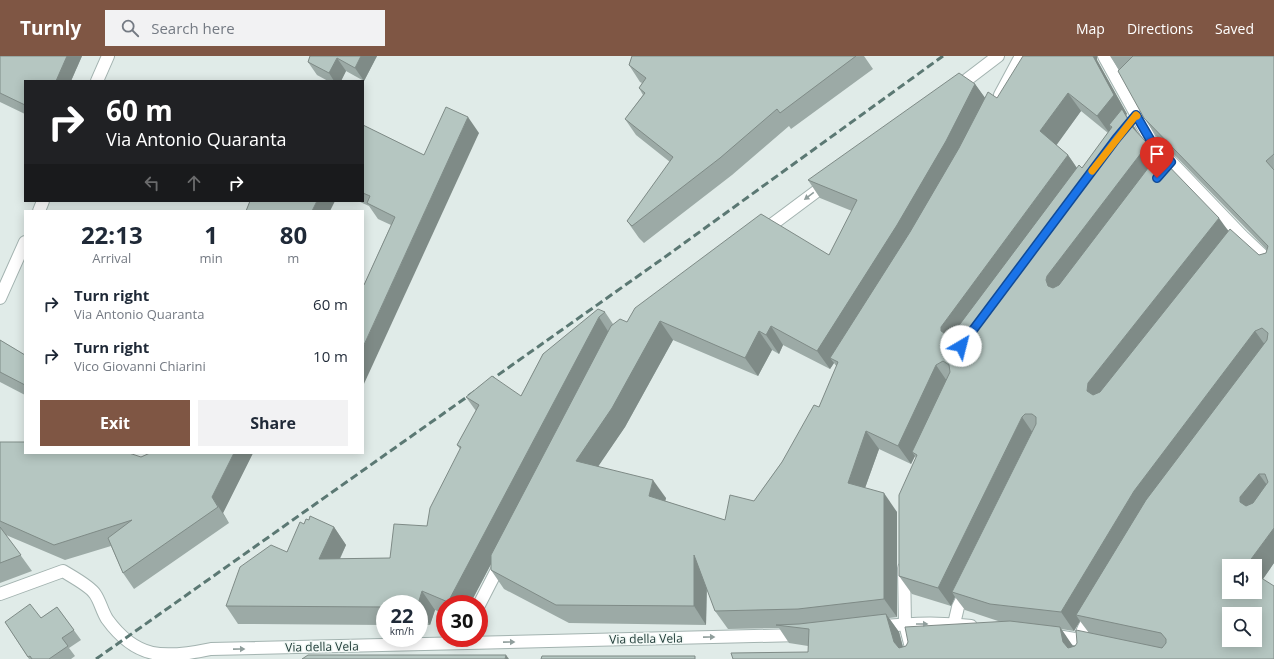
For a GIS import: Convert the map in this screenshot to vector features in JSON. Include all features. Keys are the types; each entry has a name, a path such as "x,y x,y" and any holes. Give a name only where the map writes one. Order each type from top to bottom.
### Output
{"street":[{"path":"97,80 108,56"},
{"path":"947,94 998,56"},
{"path":"994,107 1021,56"},
{"path":"1104,56 1151,141 1242,236 1274,266"},
{"path":"1121,88 1132,77"},
{"path":"1126,127 1136,115"},
{"path":"1161,172 1171,162"},
{"path":"751,240 840,174"},
{"path":"1233,248 1242,236"},
{"path":"0,298 24,244"},
{"path":"484,595 508,549"},
{"path":"904,553 905,624 914,659"},
{"name":"Via della Vela","path":"0,594 63,571 94,593 106,618 123,640 136,651 150,658 436,642"},
{"path":"954,624 958,607 972,579"},
{"path":"1083,659 1079,639 1083,628 1099,601"},
{"path":"866,628 905,624 954,624 985,628"},
{"path":"1040,634 1079,639 1102,644"},
{"name":"Via della Vela","path":"488,641 811,635"}],"building":[{"path":"0,56 67,56 56,80 24,80 24,105 0,93"},
{"path":"310,56 361,56 355,68 337,58 329,73 308,62"},
{"path":"632,56 856,56 780,113 777,109 720,158 632,226 627,221 673,157 625,119 645,93 639,88 646,78 629,65"},
{"path":"1023,56 1093,56 1114,95 1097,116 1068,93 1040,131 1068,155 941,327 941,331 947,335 954,332 1079,165 1082,168 1112,127 1109,125 1122,109 1133,128 1148,144 1047,276 1046,280 1048,286 1053,288 1059,285 1158,155 1219,218 1088,383 1087,391 1093,395 1100,392 1230,229 1259,255 1266,253 1268,246 1144,118 1118,71 1133,56 1274,56 1274,154 1266,161 1274,170 1274,528 1251,559 1222,559 1222,599 1262,599 1262,578 1274,586 1274,659 733,659 731,653 808,652 809,629 776,625 799,624 886,614 894,642 899,648 906,646 908,642 905,627 1010,621 1060,627 1063,642 1068,648 1075,646 1077,643 1076,630 1162,648 1166,643 1166,639 1161,633 1076,615 1146,500 1267,340 1268,333 1262,328 1255,331 1134,491 1061,612 990,604 952,592 1036,424 1036,417 1032,414 1025,414 1022,417 938,588 899,576 899,495 917,455 912,452 950,372 949,365 943,361 936,365 898,446 866,431 848,483 884,493 884,599 798,609 715,611 694,555 694,606 556,605 491,570 491,555 611,326 620,319 627,322 635,308 761,214 829,255 857,200 808,180 959,73 975,84 946,141 897,225 817,351 771,326 766,335 759,331 745,358 660,321 612,408 576,461 653,480 649,496 725,520 730,495 754,501 782,462 814,405 819,407 838,362 830,358 910,232 959,148 988,92 997,98","holes":["1259,474 1265,474 1268,482 1253,503 1246,506 1240,502 1240,497"]},
{"path":"446,107 468,117 364,345 364,285 395,217 367,203 370,196 364,193 364,125 424,155"},
{"path":"250,202 316,202 312,210 246,210"},
{"path":"598,309 605,312 599,317 452,595 436,595 436,597 422,591 421,595 376,595 376,607 226,606 240,567 271,545 287,552 300,522 304,524 306,519 309,520 310,516 334,527 319,559 390,558 394,524 427,526 430,508 461,447 457,445 479,405 466,397 492,376 521,396 543,354"},
{"path":"0,340 24,354 24,384 0,372"},
{"path":"0,442 24,442 24,454 132,454 141,457 148,454 234,454 212,497 218,507 123,573 108,538 132,520 54,545 0,521"},
{"path":"0,527 21,555 0,563"},
{"path":"30,604 41,618 57,607 74,630 62,638 68,646 49,659 32,659 30,656 28,657 5,622"},
{"path":"308,655 506,655 505,659 302,659"},
{"path":"542,656 695,656 695,659 541,659"}],"railway":[{"path":"96,659 665,257 943,56"}],"slow traffic":[{"path":"1092,171 1116,139 1136,115 1137,116"}],"route":[{"path":"961,346 1116,139 1136,115 1151,141 1171,162 1157,178"}]}
